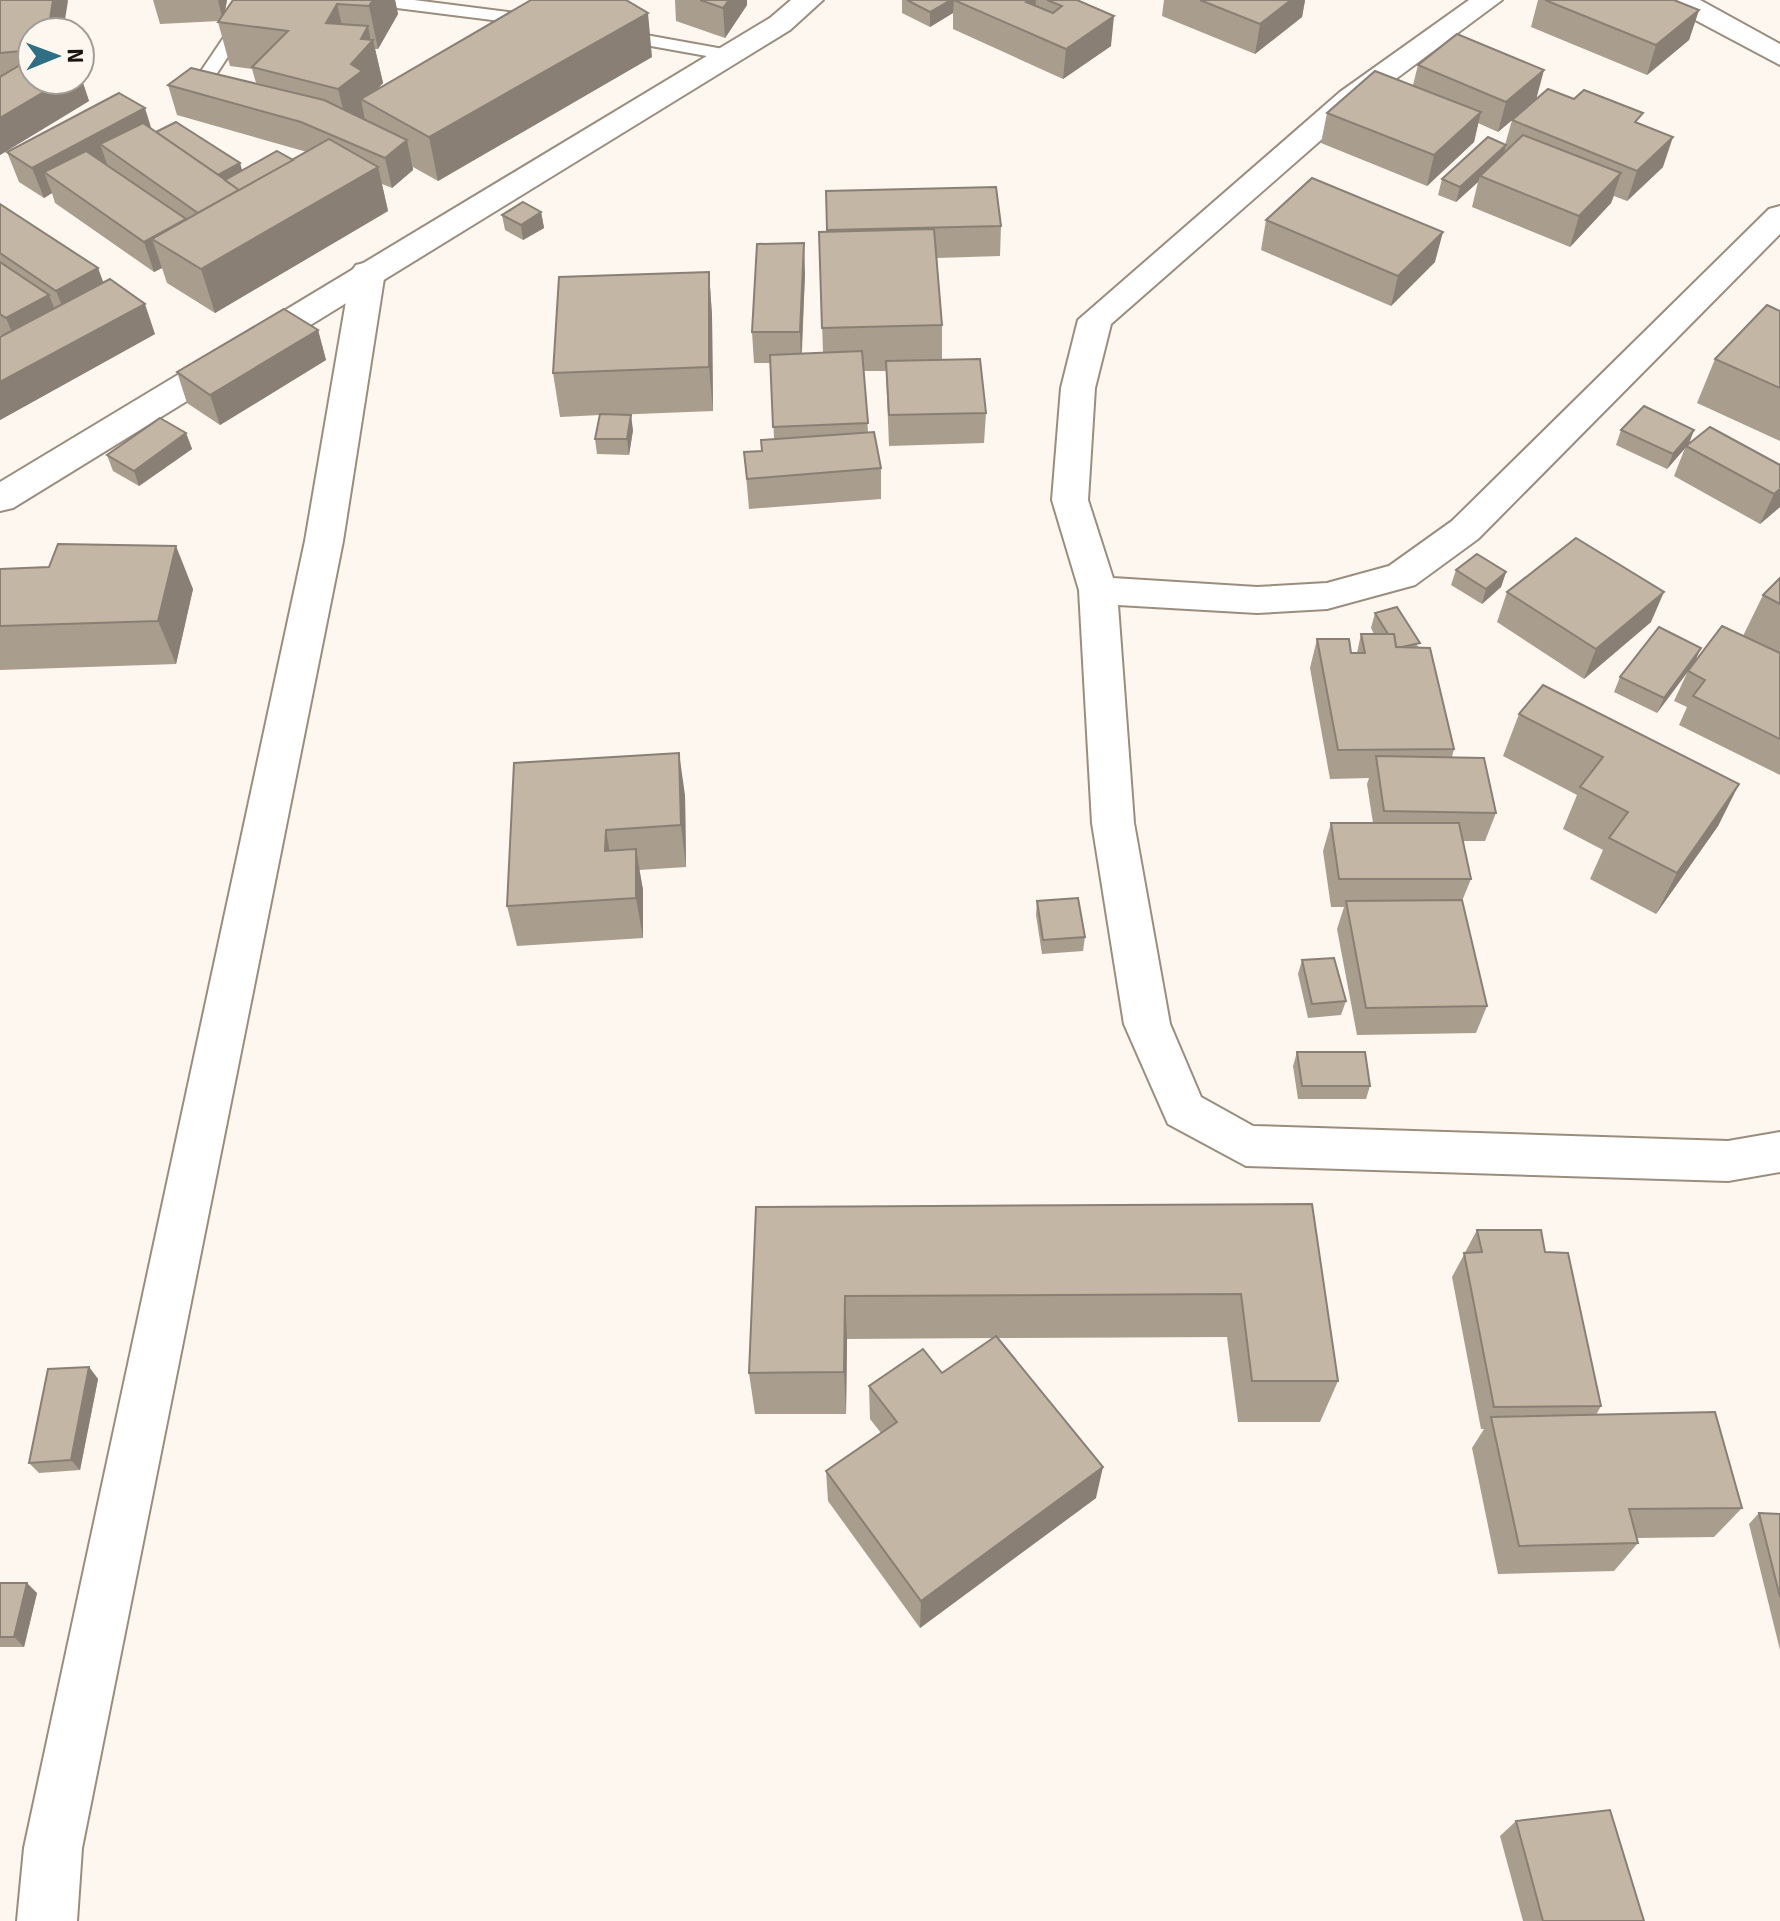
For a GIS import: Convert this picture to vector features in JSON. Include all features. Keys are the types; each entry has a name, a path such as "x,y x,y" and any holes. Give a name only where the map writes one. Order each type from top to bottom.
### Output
{"street":[{"path":"0,499 368,272 729,55 784,12 809,0"},
{"path":"1488,0 1351,98 1095,320 1078,388 1070,500 1098,590 1113,823 1147,1024 1184,1110 1246,1146 1728,1161 1780,1152"},
{"path":"1679,0 1780,56"},
{"path":"1098,590 1257,600 1327,596 1402,576 1465,530 1780,216"},
{"path":"47,1921 53,1848 324,541 368,272"}],"lane":[{"path":"202,83 257,0"},
{"path":"373,0 561,24"},
{"path":"607,33 729,55"}],"building":[{"path":"0,0 53,0 50,16 16,16 16,52 0,53"},
{"path":"233,0 373,0 369,6 337,4 326,23 368,26 361,39 373,40 351,64 362,71 338,89 252,67 288,31 218,22"},
{"path":"531,0 626,0 648,13 429,137 361,99"},
{"path":"700,0 729,0 723,8"},
{"path":"907,0 951,0 930,12"},
{"path":"954,0 1029,0 1026,2 1053,13 1062,6 1047,0 1077,0 1114,16 1066,49"},
{"path":"1200,0 1291,0 1260,24"},
{"path":"1545,0 1674,0 1699,10 1656,45"},
{"path":"1457,34 1544,70 1506,102 1418,65"},
{"path":"16,68 16,96 37,96 0,118 0,77"},
{"path":"191,68 324,100 407,140 385,158 301,122 168,85"},
{"path":"1375,71 1481,112 1434,155 1327,113"},
{"path":"1548,89 1574,99 1584,90 1643,113 1635,122 1673,137 1637,171 1512,120"},
{"path":"119,93 145,108 32,168 7,152"},
{"path":"176,122 240,163 218,175 156,132"},
{"path":"143,123 240,190 198,213 100,144"},
{"path":"1523,135 1621,173 1579,216 1480,176"},
{"path":"1488,137 1506,145 1460,187 1442,179"},
{"path":"329,139 378,167 201,269 152,239"},
{"path":"86,151 186,219 144,242 44,172"},
{"path":"277,151 293,160 239,190 225,180"},
{"path":"1312,178 1443,232 1398,276 1266,220"},
{"path":"996,187 1001,226 827,230 826,191"},
{"path":"523,202 541,212 521,225 502,215"},
{"path":"0,204 98,268 56,291 0,253"},
{"path":"934,229 942,325 822,328 819,232"},
{"path":"804,243 800,332 752,332 757,244"},
{"path":"0,262 49,295 6,318 0,314"},
{"path":"709,272 709,367 553,373 559,277"},
{"path":"110,279 145,304 0,382 0,337"},
{"path":"1767,305 1780,311 1780,388 1715,359"},
{"path":"284,309 318,330 210,395 177,372"},
{"path":"862,351 868,423 773,427 770,355"},
{"path":"980,359 986,413 889,415 886,361"},
{"path":"1644,406 1694,430 1673,454 1621,430"},
{"path":"600,414 631,415 627,439 595,439"},
{"path":"160,418 186,433 134,471 107,455"},
{"path":"1710,427 1780,465 1780,489 1774,494 1686,446"},
{"path":"874,432 881,468 747,479 744,452 762,451 761,440"},
{"path":"1576,538 1664,592 1596,649 1507,592"},
{"path":"58,544 176,546 158,621 0,626 0,569 49,567"},
{"path":"1477,554 1506,572 1486,589 1456,570"},
{"path":"1780,578 1780,604 1763,595"},
{"path":"1397,607 1420,643 1396,647 1394,634 1388,634 1375,613"},
{"path":"1722,626 1780,653 1780,739 1693,696 1705,680 1688,671"},
{"path":"1659,627 1701,648 1664,698 1620,677"},
{"path":"1361,634 1394,634 1396,647 1430,648 1454,749 1338,750 1317,639 1349,639 1351,653 1365,653"},
{"path":"1543,685 1739,784 1677,873 1609,838 1628,812 1580,787 1603,757 1519,714"},
{"path":"679,753 681,825 606,830 605,851 636,849 636,898 507,906 514,763"},
{"path":"1376,756 1484,758 1496,813 1384,811"},
{"path":"1331,823 1459,823 1471,879 1339,879"},
{"path":"1078,898 1085,937 1043,940 1037,901"},
{"path":"1462,900 1487,1006 1366,1008 1346,901"},
{"path":"1334,958 1346,1001 1312,1004 1302,960"},
{"path":"1297,1052 1365,1052 1370,1086 1302,1086"},
{"path":"1312,1204 1338,1381 1252,1381 1241,1294 845,1296 844,1372 749,1373 756,1207"},
{"path":"1477,1230 1541,1230 1545,1252 1568,1253 1601,1406 1494,1407 1464,1253 1482,1252"},
{"path":"996,1336 1103,1467 921,1601 826,1471 897,1422 869,1386 923,1349 942,1373"},
{"path":"89,1367 71,1460 29,1463 48,1369"},
{"path":"1715,1412 1742,1508 1629,1509 1638,1543 1519,1546 1491,1417"},
{"path":"1759,1513 1780,1514 1780,1597"},
{"path":"0,1583 27,1583 14,1637 0,1637"},
{"path":"1610,1810 1644,1921 1543,1921 1516,1821"}]}
